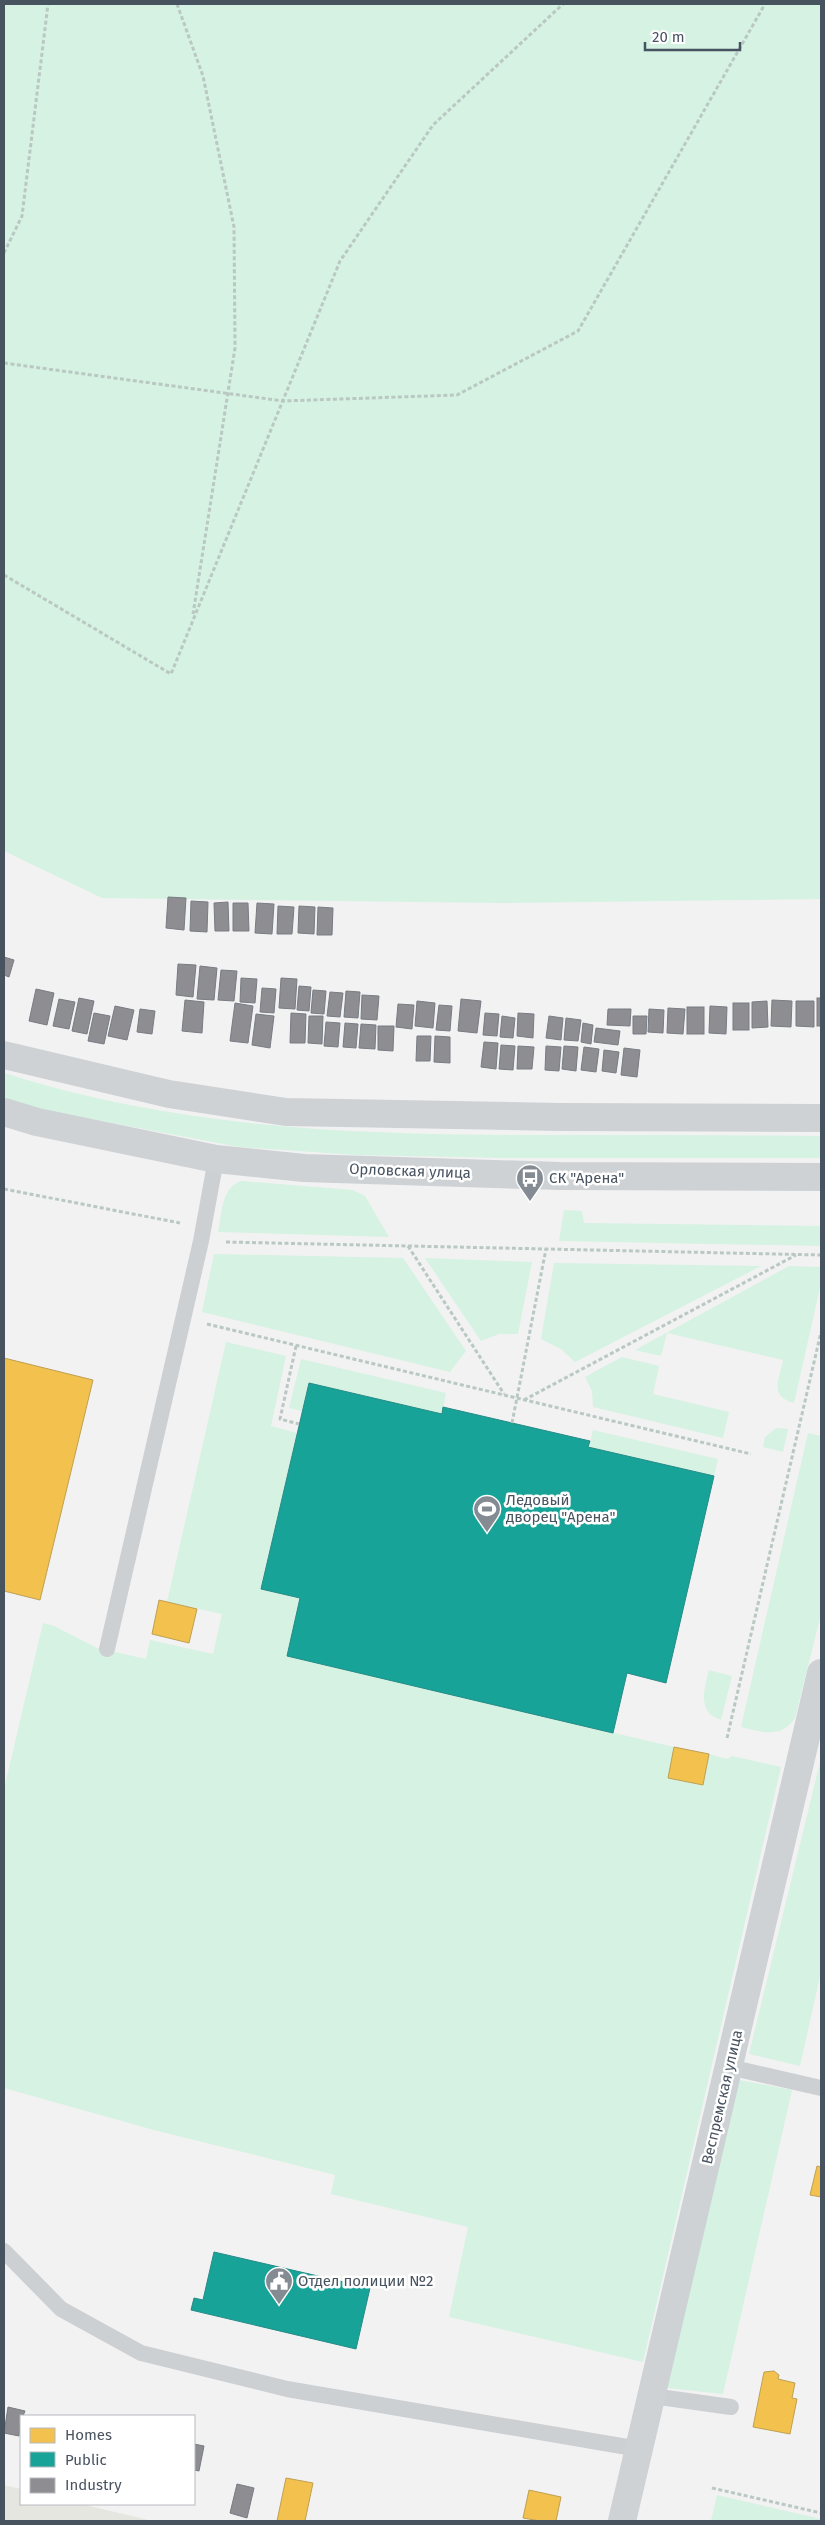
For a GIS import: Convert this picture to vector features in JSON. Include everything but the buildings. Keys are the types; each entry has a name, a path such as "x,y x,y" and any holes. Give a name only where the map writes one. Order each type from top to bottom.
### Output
{"street":[{"path":"4,1055 169,1094 286,1112 560,1118 821,1118"},
{"name":"Орловская улица","path":"4,1112 36,1122 216,1159 304,1168 550,1176 821,1177"},
{"name":"Веспремская улица","path":"622,2521 821,1673"}],"lane":[{"path":"107,1649 201,1242 216,1159"},
{"path":"729,2068 821,2088"},
{"path":"4,2251 61,2309 142,2353 287,2389 639,2449"},
{"path":"652,2396 731,2407"}],"path":[{"path":"4,253 22,216 48,4"},
{"path":"178,4 202,76 234,227 235,348 192,620"},
{"path":"4,575 171,674 340,262 433,125 563,4"},
{"path":"4,363 283,401 457,395 578,331 764,4"},
{"path":"4,1189 185,1224 201,1242 821,1255"},
{"path":"408,1246 505,1395"},
{"path":"512,1423 546,1249"},
{"path":"524,1400 796,1255"},
{"path":"183,1317 296,1346 750,1454"},
{"path":"727,1738 821,1332"},
{"path":"296,1346 280,1419 299,1424"},
{"path":"712,2488 821,2513"}],"shaded area":[{"path":"4,2485 20,2489 20,2505 85,2505 153,2521 4,2521"}],"green space":[{"path":"4,4 821,4 821,899 502,903 102,898 4,851"},
{"path":"4,1073 71,1092 138,1107 206,1118 273,1125 341,1130 479,1135 821,1136 821,1158 504,1158 357,1155 239,1147 38,1109 4,1098"},
{"path":"241,1181 353,1190 365,1196 389,1237 218,1232 226,1195 234,1184"},
{"path":"564,1210 582,1211 584,1223 821,1226 821,1246 559,1241"},
{"path":"214,1254 403,1258 466,1351 450,1372 202,1312"},
{"path":"425,1258 532,1262 518,1334 499,1334 481,1341"},
{"path":"554,1263 761,1266 575,1362 561,1349 541,1339"},
{"path":"789,1266 821,1267 821,1283 794,1403 786,1400 778,1391 778,1380 783,1360 667,1333 661,1356 635,1350"},
{"path":"226,1342 286,1356 271,1426 297,1433 261,1588 300,1598 287,1656 674,1747 668,1778 702,1785 709,1754 727,1759 732,1756 781,1767 643,2362 449,2317 468,2227 331,2194 335,2175 154,2130 4,2088 4,1789 43,1623 54,1626 97,1648 146,1659 150,1640 213,1654 222,1614 167,1602"},
{"path":"622,1357 659,1366 653,1394 729,1412 723,1438 593,1407 592,1391 585,1377"},
{"path":"301,1359 446,1393 442,1414 309,1383 302,1411 289,1408"},
{"path":"776,1428 788,1429 783,1452 763,1447 765,1437"},
{"path":"593,1430 718,1459 714,1476 589,1447"},
{"path":"808,1433 821,1436 821,1614 795,1718 784,1729 764,1732 741,1727"},
{"path":"709,1670 732,1676 721,1720 708,1712 705,1706 704,1692"},
{"path":"821,1758 821,1972 800,2066 749,2054"},
{"path":"739,2080 792,2090 723,2394 667,2388"},
{"path":"717,2495 821,2519 821,2521 711,2521"}],"place":[{"name":"СК \"Арена\"","path":"530,1202"},
{"name":"Ледовый дворец \"Арена\"","path":"487,1533"},
{"name":"Отдел полиции №2","path":"279,2305"}]}
